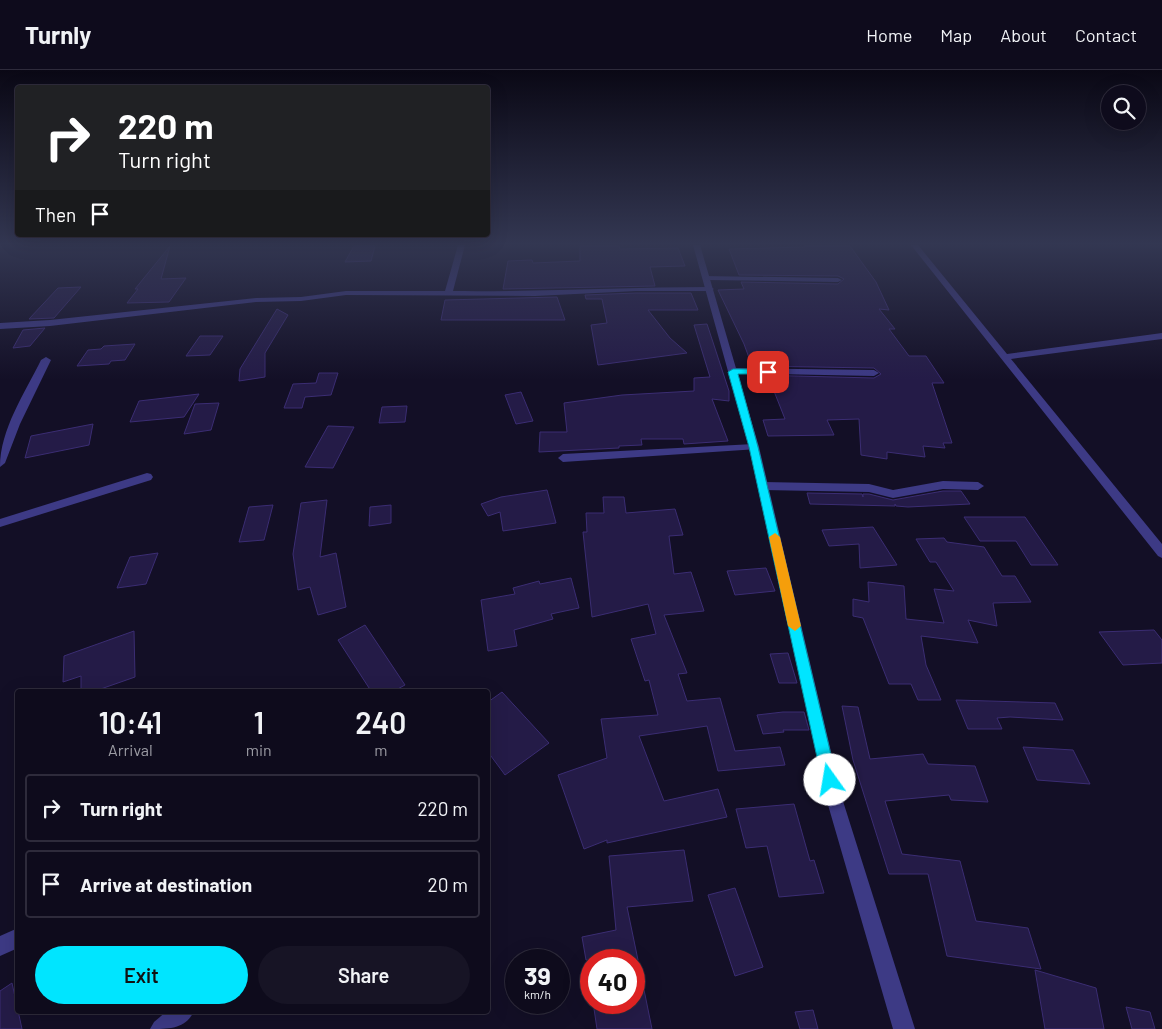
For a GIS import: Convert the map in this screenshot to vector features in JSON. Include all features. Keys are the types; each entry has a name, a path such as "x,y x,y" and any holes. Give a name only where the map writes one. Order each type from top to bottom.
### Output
{"street":[{"path":"0,326 50,324 256,300 301,299 346,292 449,291 525,294 619,290"},
{"path":"710,290 754,447 834,798 904,1029"},
{"path":"949,290 1162,553"},
{"path":"1004,357 1162,336"},
{"path":"0,463 15,424 46,360"},
{"path":"733,372 874,373"},
{"path":"563,458 754,447"},
{"path":"0,523 146,477"},
{"path":"763,486 869,488 892,494 943,485 978,486"},
{"path":"0,946 15,938"},
{"path":"161,1029 180,1014"}],"building":[{"path":"56,290 79,290 54,318 29,319"},
{"path":"137,290 178,290 169,302 127,303"},
{"path":"718,290 880,290 889,310 879,309 895,329 889,329 909,356 926,356 944,383 932,383 952,443 943,443 945,448 923,446 925,457 887,452 887,459 861,455 859,419 827,420 834,435 768,436 763,420 785,419 768,376 755,375 874,378 881,374 874,368 752,366 744,344"},
{"path":"691,293 698,310 648,310 670,338 687,353 598,365 591,325 607,323 602,299 586,299 585,295"},
{"path":"557,297 565,320 441,320 445,300"},
{"path":"277,309 288,315 265,353 265,377 239,381 240,369"},
{"path":"707,324 729,391 729,401 712,399 728,441 684,444 683,439 641,439 642,445 619,446 619,448 539,452 540,432 567,432 564,403 622,395 694,391 694,378 710,377 694,325"},
{"path":"45,328 30,346 13,348 23,330"},
{"path":"200,336 223,336 210,355 186,356"},
{"path":"135,344 125,360 111,361 109,364 77,366 88,350 101,349 104,346"},
{"path":"319,373 338,373 331,395 305,397 302,408 284,408 293,384 316,383"},
{"path":"521,392 533,421 516,424 505,395"},
{"path":"199,394 184,417 130,422 139,401"},
{"path":"219,403 211,430 184,434 195,404"},
{"path":"407,406 405,422 379,423 382,407"},
{"path":"93,424 89,445 25,458 31,436"},
{"path":"328,426 354,427 333,468 305,467"},
{"path":"547,490 556,523 503,531 500,512 488,516 481,504 501,497"},
{"path":"943,491 961,491 970,504 908,507 896,506 895,504 895,506 810,504 807,493 862,494 863,497 863,494 869,494 893,500"},
{"path":"603,497 624,497 626,513 675,509 683,535 669,536 674,574 691,572 704,611 664,615 687,673 678,674 687,701 720,698 735,751 780,747 785,765 718,771 707,726 639,736 664,801 718,789 727,817 607,843 607,840 584,849 558,775 607,758 601,719 658,715 649,680 645,681 631,639 656,634 648,604 592,617 583,532 587,532 586,513 604,513"},
{"path":"327,500 320,557 336,553 346,607 318,615 310,587 298,590 293,554 301,503"},
{"path":"273,505 264,540 239,542 249,507"},
{"path":"391,505 391,523 369,526 370,507"},
{"path":"964,517 1025,517 1058,565 1031,565 1016,541 980,541"},
{"path":"873,527 897,565 860,568 859,544 829,546 822,530"},
{"path":"944,538 947,542 984,547 1002,576 1015,576 1031,602 993,603 997,626 968,620 978,643 921,636 926,665 941,700 918,700 911,684 889,684 863,618 853,616 853,599 869,602 868,582 904,586 906,619 944,623 934,589 954,591 936,562 930,562 916,539"},
{"path":"158,553 146,584 117,588 130,557"},
{"path":"766,568 775,591 735,595 727,571"},
{"path":"571,578 579,608 551,614 553,619 514,630 517,646 488,651 481,600 515,594 513,588 539,581 540,584"},
{"path":"365,625 405,685 398,689 370,689 338,640"},
{"path":"1154,630 1162,640 1162,663 1123,665 1099,632"},
{"path":"134,631 135,677 101,689 81,689 81,676 63,682 64,656"},
{"path":"788,653 797,683 779,683 770,654"},
{"path":"502,692 549,743 505,775 490,755 490,701"},
{"path":"956,700 1055,703 1063,720 997,718 1002,729 968,729"},
{"path":"842,706 858,707 870,759 923,754 928,764 975,766 988,802 951,800 949,795 885,801 902,854 960,861 976,921 1028,928 1041,969 947,956 928,874 889,874 853,760"},
{"path":"804,712 809,730 783,730 784,732 763,734 757,715"},
{"path":"1023,747 1073,750 1090,784 1037,780"},
{"path":"794,804 810,861 814,860 824,893 779,897 767,846 746,848 736,809"},
{"path":"684,850 693,901 627,907 636,949 584,949 582,937 616,930 609,856"},
{"path":"735,888 763,967 735,976 708,895"},
{"path":"1035,970 1096,988 1104,1029 1045,1029"},
{"path":"12,983 15,997 15,1014 19,1014 22,1029 0,1029 0,991"},
{"path":"645,995 652,1029 597,1029 595,1014 645,1014"},
{"path":"1126,1007 1150,1012 1155,1029 1132,1029"},
{"path":"813,1010 818,1029 800,1029 795,1012"}],"slow traffic":[{"path":"775,537 795,626"}],"route":[{"path":"768,372 733,372 754,447 830,780"}]}
